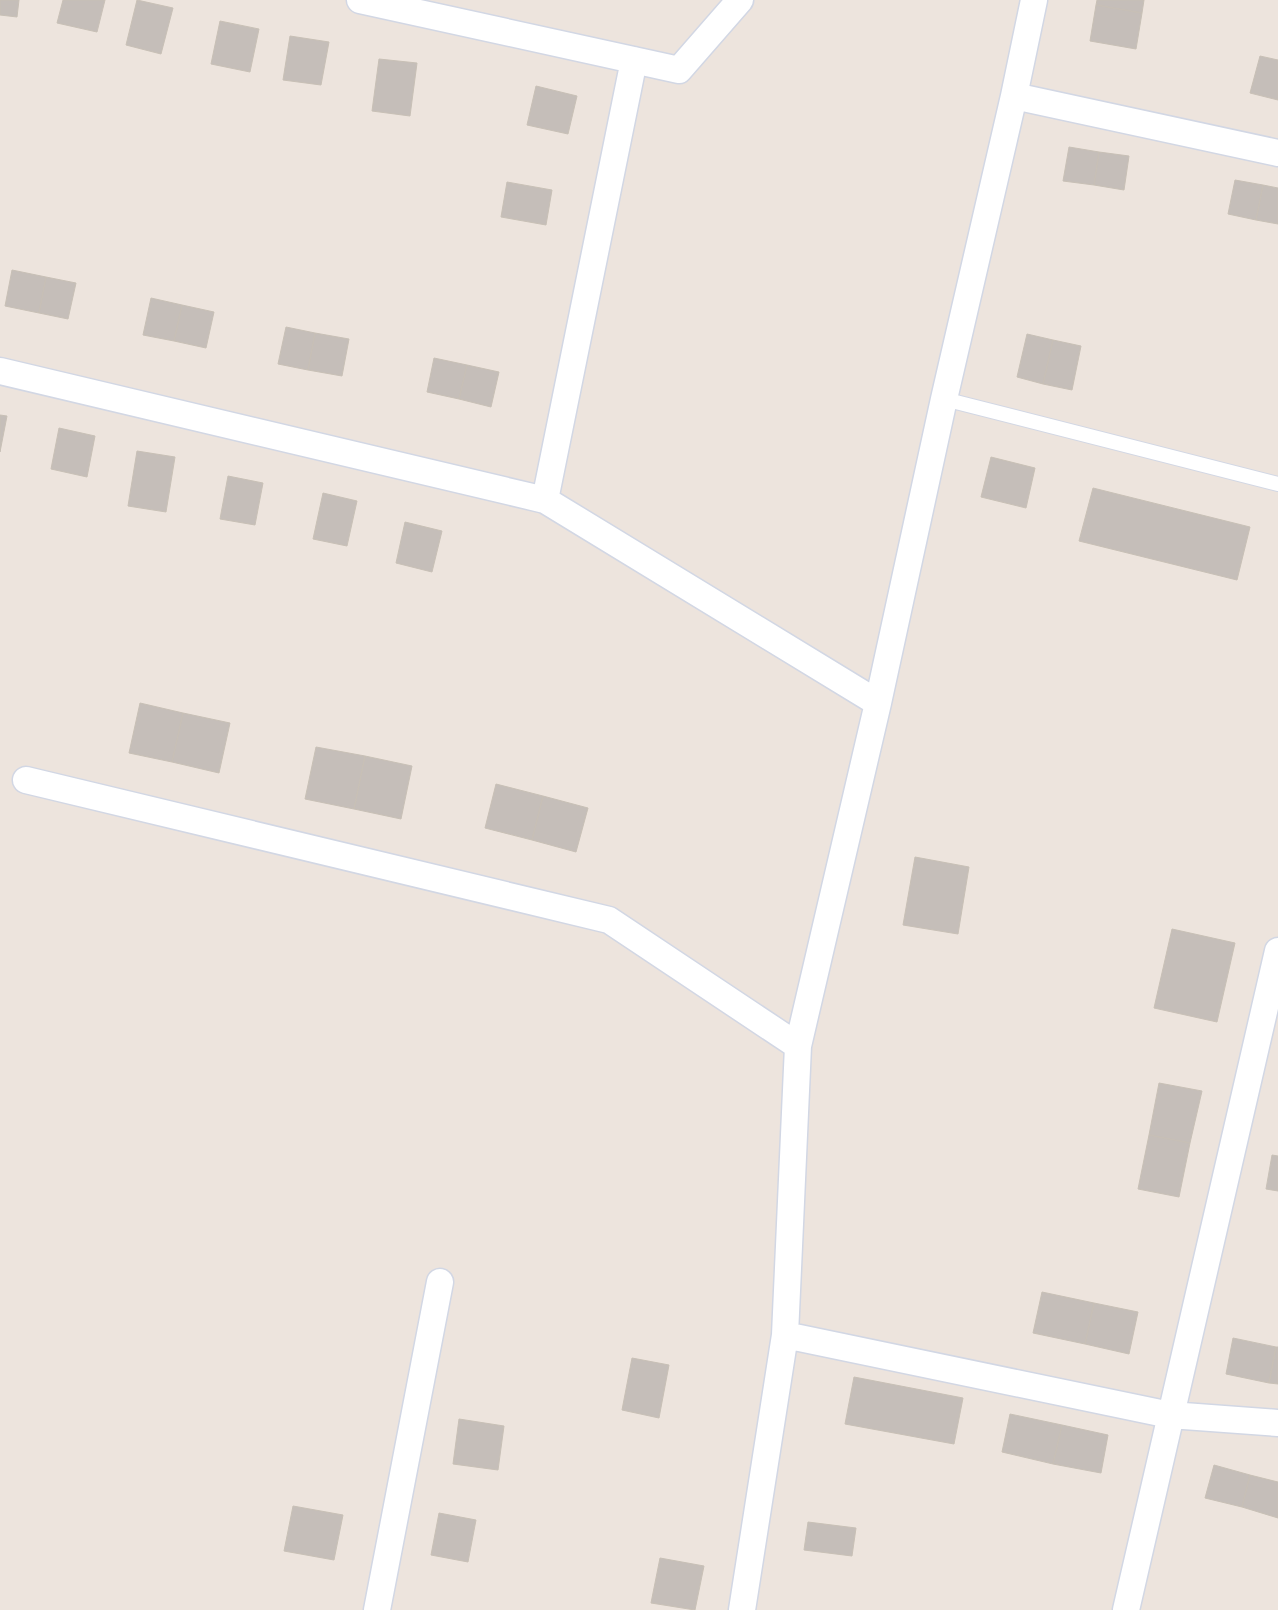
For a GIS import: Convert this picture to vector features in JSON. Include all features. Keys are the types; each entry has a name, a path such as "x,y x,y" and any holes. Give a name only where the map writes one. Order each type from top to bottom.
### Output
{"street":[{"path":"360,0 679,70 740,0"},
{"path":"742,1610 785,1335 798,1046 878,703 1034,0"},
{"path":"545,500 634,60"},
{"path":"1014,96 1278,153"},
{"path":"0,372 545,500 878,703"},
{"path":"26,780 609,920 798,1046"},
{"path":"1126,1610 1278,951"},
{"path":"377,1610 440,1282"},
{"path":"785,1335 1170,1415 1278,1423"}],"lane":[{"path":"944,399 1278,484"}],"building":[{"path":"0,0 19,0 17,17 0,15"},
{"path":"63,0 105,0 97,32 57,23"},
{"path":"137,0 173,8 161,54 126,45"},
{"path":"1097,0 1144,0 1142,13 1096,5"},
{"path":"1096,5 1142,13 1136,49 1090,41"},
{"path":"220,21 259,29 250,72 211,64"},
{"path":"290,36 329,42 321,85 283,80"},
{"path":"1260,56 1278,60 1278,100 1250,93"},
{"path":"379,59 417,63 410,116 372,111"},
{"path":"536,86 577,96 568,134 527,125"},
{"path":"1069,147 1099,152 1094,185 1063,181"},
{"path":"1099,152 1129,156 1124,190 1094,185"},
{"path":"1235,180 1263,185 1256,220 1228,214"},
{"path":"507,182 552,190 546,225 501,217"},
{"path":"1263,185 1278,188 1278,224 1256,220"},
{"path":"12,270 46,277 39,313 5,306"},
{"path":"46,277 76,283 68,319 39,313"},
{"path":"151,298 182,305 174,341 143,335"},
{"path":"182,305 214,312 206,348 174,341"},
{"path":"286,327 315,333 308,370 278,364"},
{"path":"315,333 349,339 342,376 308,370"},
{"path":"1027,334 1053,340 1043,384 1017,377"},
{"path":"1053,340 1081,346 1072,390 1043,384"},
{"path":"434,358 467,365 459,399 427,392"},
{"path":"467,365 499,372 491,407 459,399"},
{"path":"0,415 7,416 0,452"},
{"path":"59,428 95,436 87,477 51,469"},
{"path":"137,451 175,457 166,512 128,506"},
{"path":"991,457 1035,468 1026,508 981,497"},
{"path":"228,476 263,483 255,525 220,519"},
{"path":"1093,488 1250,527 1237,580 1079,541"},
{"path":"323,493 357,501 347,546 313,539"},
{"path":"405,522 442,531 432,572 396,563"},
{"path":"140,703 183,713 172,762 129,753"},
{"path":"183,713 230,723 219,773 172,762"},
{"path":"316,747 365,756 354,809 305,799"},
{"path":"365,756 412,766 401,819 354,809"},
{"path":"496,784 543,796 532,840 485,828"},
{"path":"543,796 588,808 576,852 532,840"},
{"path":"915,857 969,867 958,934 903,925"},
{"path":"1172,929 1235,943 1217,1022 1154,1008"},
{"path":"1159,1083 1202,1091 1190,1143 1149,1135"},
{"path":"1149,1135 1190,1143 1179,1197 1138,1189"},
{"path":"1272,1155 1278,1156 1278,1191 1266,1189"},
{"path":"1042,1292 1094,1303 1085,1344 1033,1333"},
{"path":"1094,1303 1138,1312 1129,1354 1085,1344"},
{"path":"1233,1338 1276,1347 1269,1383 1226,1374"},
{"path":"1276,1347 1278,1347 1278,1384 1269,1383"},
{"path":"632,1358 669,1365 659,1418 622,1410"},
{"path":"854,1377 963,1398 954,1444 845,1424"},
{"path":"1010,1414 1062,1425 1053,1464 1002,1452"},
{"path":"459,1419 504,1426 498,1470 453,1464"},
{"path":"1062,1425 1108,1435 1101,1473 1053,1464"},
{"path":"1214,1465 1250,1475 1242,1507 1205,1498"},
{"path":"1250,1475 1278,1482 1278,1518 1242,1507"},
{"path":"293,1506 343,1515 334,1560 284,1551"},
{"path":"439,1513 476,1520 468,1562 431,1555"},
{"path":"808,1522 856,1528 852,1556 804,1550"},
{"path":"660,1558 704,1566 695,1610 651,1603"}]}
